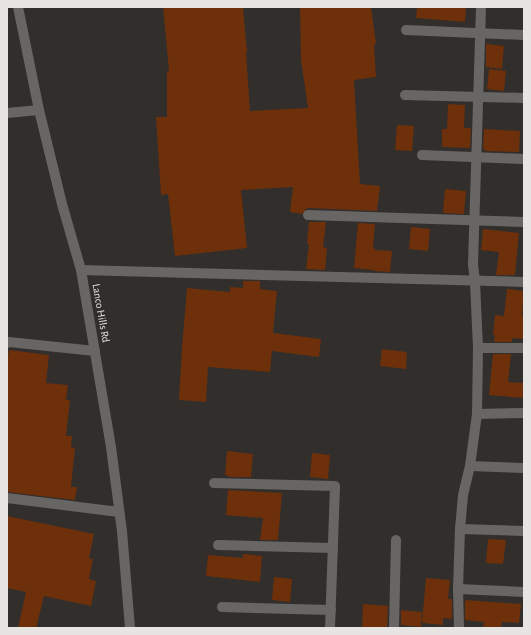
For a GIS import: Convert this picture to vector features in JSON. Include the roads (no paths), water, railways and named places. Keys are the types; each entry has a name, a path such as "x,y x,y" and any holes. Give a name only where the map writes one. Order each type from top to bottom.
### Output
{"street":[{"name":"Lanco Hills Rd","path":"18,7 39,110 62,204 81,270 111,447 122,531 130,628"},
{"path":"459,628 458,589 460,529 463,495 470,466 477,414 478,348 476,282 473,264 481,7"},
{"path":"406,30 524,35"},
{"path":"405,94 524,98"},
{"path":"7,113 39,110"},
{"path":"422,155 524,159"},
{"path":"308,215 524,222"},
{"path":"81,270 476,282 524,282"},
{"path":"7,343 95,351"},
{"path":"478,348 524,348"},
{"path":"477,414 524,413"},
{"path":"470,466 524,468"},
{"path":"214,483 335,486 330,628"},
{"path":"7,498 119,512"},
{"path":"460,529 524,531"},
{"path":"394,628 396,540"},
{"path":"218,545 333,548"},
{"path":"458,589 524,592"},
{"path":"222,607 331,610"}]}
